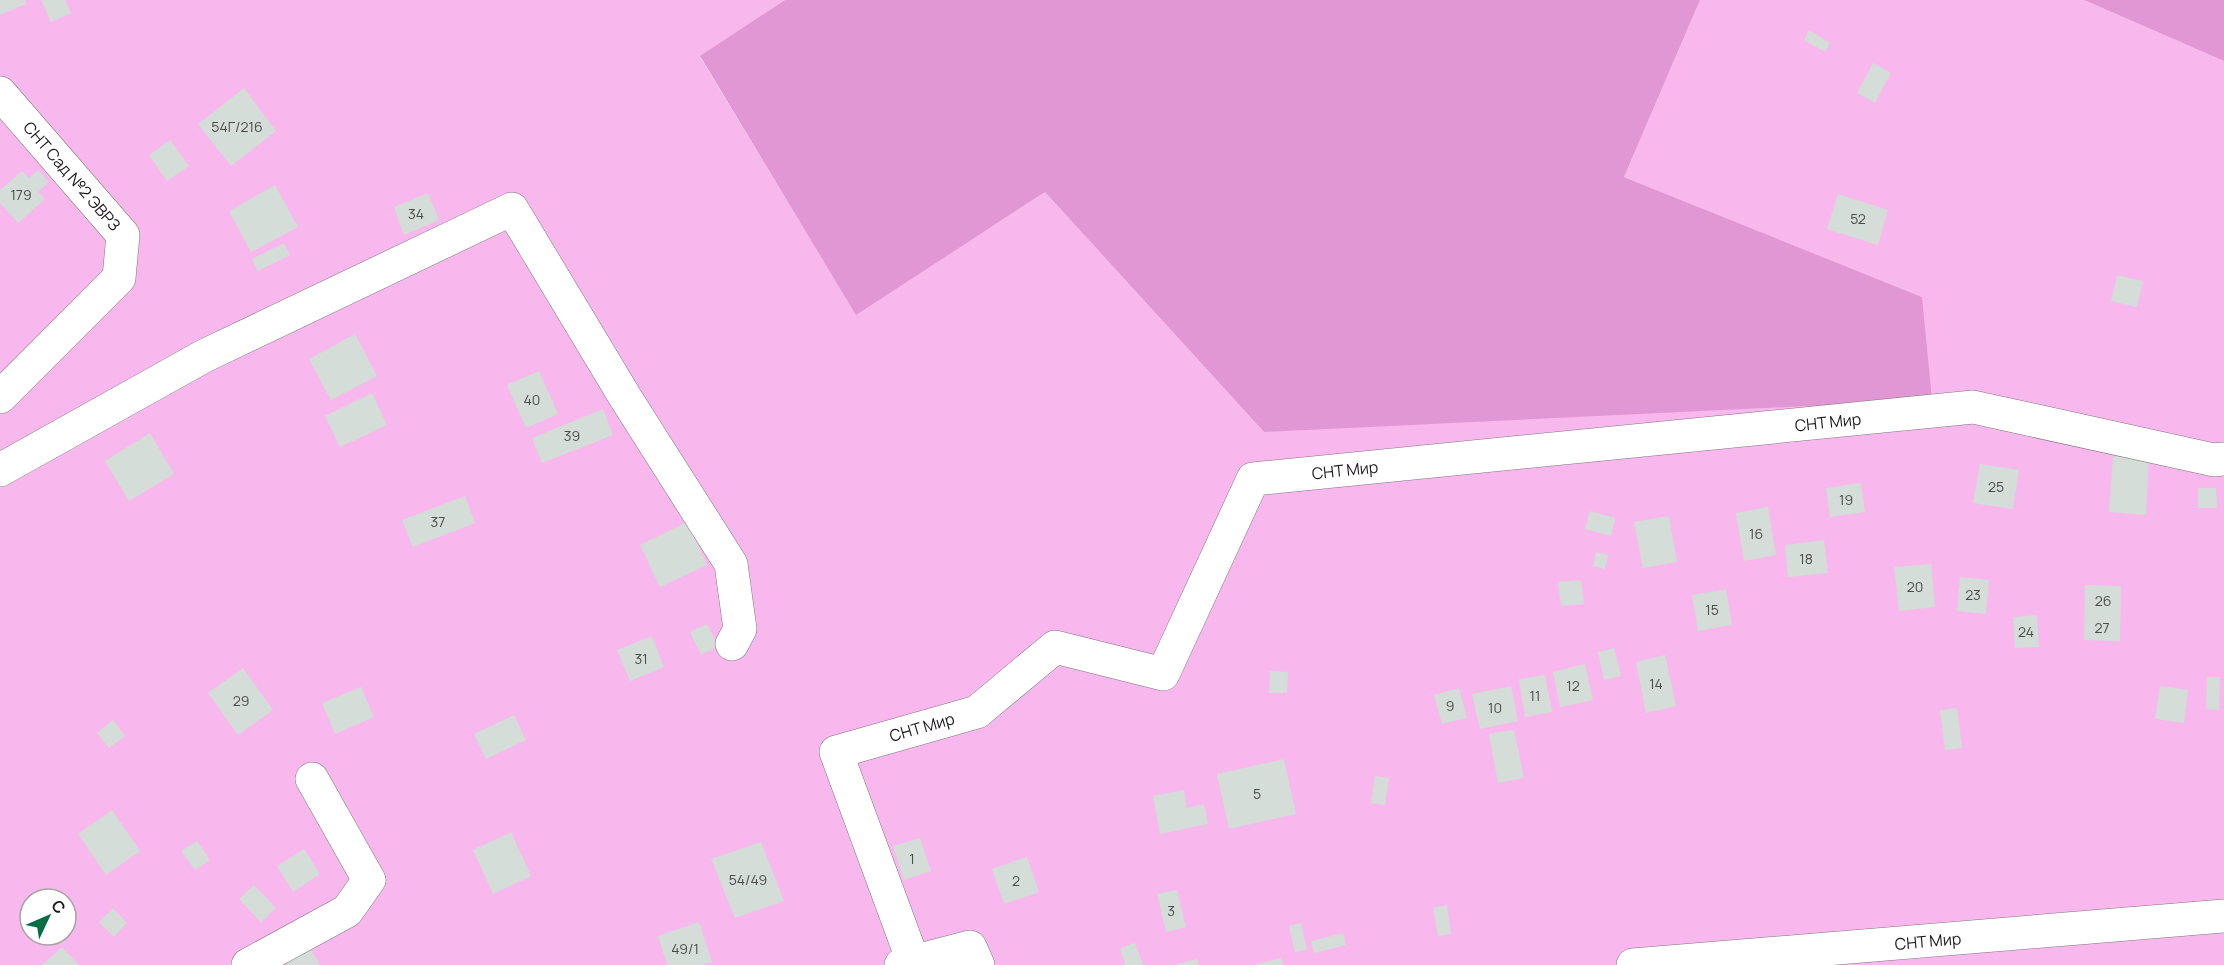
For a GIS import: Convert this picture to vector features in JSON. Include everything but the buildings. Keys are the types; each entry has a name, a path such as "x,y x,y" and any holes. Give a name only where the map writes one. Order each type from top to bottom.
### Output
{"street":[{"name":"СНТ Сад №2 ЭВРЗ","path":"0,93 123,235 119,278 0,397"},
{"path":"0,471 204,356 512,209 625,397 731,564 740,629 732,644"},
{"name":"СНТ Мир","path":"907,963 836,752 977,712 1055,648 1162,674 1253,479 1973,407 2214,460 2224,459"},
{"path":"248,965 347,911 369,880 312,779"},
{"name":"СНТ Мир","path":"1633,965 2224,916"},
{"path":"907,963 970,947 978,965"}],"shaded area":[{"path":"0,0 785,0 700,57 856,314 1045,192 1264,432 1922,297 1624,177 1700,0 2084,0 2224,61 2224,965 0,965"},
{"path":"785,0 1700,0 1624,177 1922,297 1932,400 1264,432 1045,192 856,315 700,56"},
{"path":"2084,0 2224,0 2224,61"}]}
